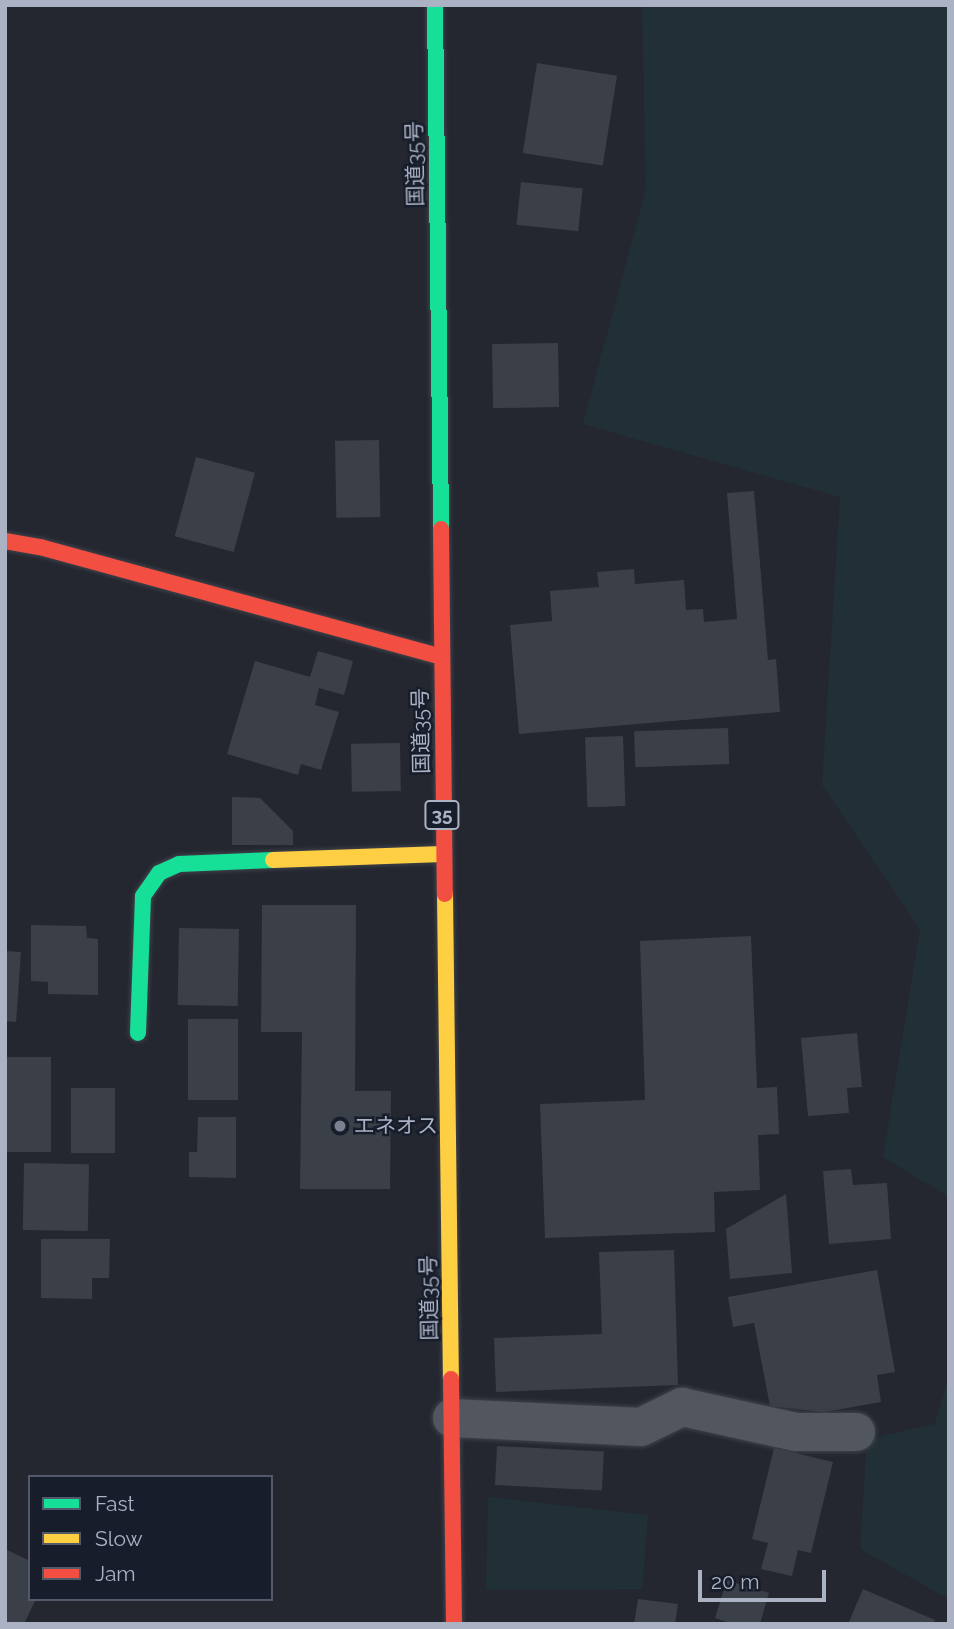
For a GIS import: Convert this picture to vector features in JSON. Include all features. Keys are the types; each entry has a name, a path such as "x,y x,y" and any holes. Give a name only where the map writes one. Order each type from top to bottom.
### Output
{"main road":[{"name":"国道35号","path":"435,5 454,1624"},
{"path":"5,541 40,547 441,657"},
{"path":"138,1033 143,896 159,873 179,864 443,854"}],"street":[{"path":"452,1418 641,1427 682,1407 796,1432 856,1432"}],"shaded area":[{"path":"642,5 949,5 949,1197 883,1157 920,929 822,785 840,497 583,424 646,189"},
{"path":"949,1375 949,1599 860,1549 867,1439 935,1424"},
{"path":"488,1497 648,1515 642,1589 486,1590"}],"building":[{"path":"537,63 617,76 603,166 523,153"},
{"path":"521,182 583,188 578,231 517,225"},
{"path":"558,343 559,407 493,408 492,344"},
{"path":"379,440 380,517 336,518 335,441"},
{"path":"196,457 255,473 234,552 175,536"},
{"path":"754,491 768,660 776,659 780,712 519,734 510,625 552,621 550,591 599,587 597,572 634,569 635,584 684,580 686,610 703,609 704,622 737,619 727,493"},
{"path":"318,651 353,661 344,695 319,688 315,705 339,712 321,770 301,764 298,775 227,754 255,661 310,677"},
{"path":"728,728 729,764 635,767 634,731"},
{"path":"623,736 625,806 587,807 585,737"},
{"path":"400,743 401,791 352,792 351,744"},
{"path":"232,797 260,798 293,831 293,845 232,845"},
{"path":"262,905 356,905 355,1091 391,1091 390,1189 300,1189 302,1032 261,1032"},
{"path":"31,925 86,926 87,938 98,939 98,995 48,994 48,982 31,981"},
{"path":"179,928 239,929 238,1006 178,1005"},
{"path":"751,936 757,1088 777,1087 779,1134 758,1135 760,1190 714,1192 715,1232 545,1238 540,1104 645,1100 640,941"},
{"path":"5,951 21,952 16,1022 5,1021"},
{"path":"188,1019 238,1019 238,1100 188,1100"},
{"path":"857,1033 862,1087 847,1088 849,1113 808,1116 801,1038"},
{"path":"5,1057 51,1057 51,1152 5,1152"},
{"path":"71,1088 115,1088 115,1153 71,1153"},
{"path":"198,1117 236,1117 236,1178 189,1177 189,1152 197,1152"},
{"path":"24,1163 89,1164 88,1231 23,1230"},
{"path":"851,1169 853,1185 887,1183 891,1239 829,1244 823,1171"},
{"path":"786,1194 792,1273 730,1279 726,1229"},
{"path":"41,1239 110,1239 109,1278 92,1278 92,1299 41,1298"},
{"path":"674,1250 678,1385 496,1392 494,1338 602,1334 599,1252"},
{"path":"877,1270 895,1372 877,1375 881,1402 824,1412 770,1406 754,1323 733,1327 728,1297"},
{"path":"497,1446 604,1452 602,1491 495,1485"},
{"path":"774,1448 833,1462 811,1553 798,1550 792,1576 761,1569 768,1543 752,1539"},
{"path":"5,1549 28,1560 28,1601 35,1601 24,1624 5,1622"},
{"path":"727,1580 769,1593 760,1624 734,1624 715,1618"},
{"path":"863,1589 935,1620 933,1624 848,1624"},
{"path":"638,1599 678,1604 675,1624 634,1624"}],"traffic: fast":[{"path":"435,5 441,529"},
{"path":"138,1033 143,896 159,873 179,864 273,860"}],"traffic: slow":[{"path":"273,860 443,854"},
{"path":"445,894 451,1379"}],"traffic: jam":[{"path":"441,529 445,894"},
{"path":"5,541 40,547 441,657"},
{"path":"451,1379 454,1624"}],"place":[{"name":"エネオス","path":"340,1126"}]}
